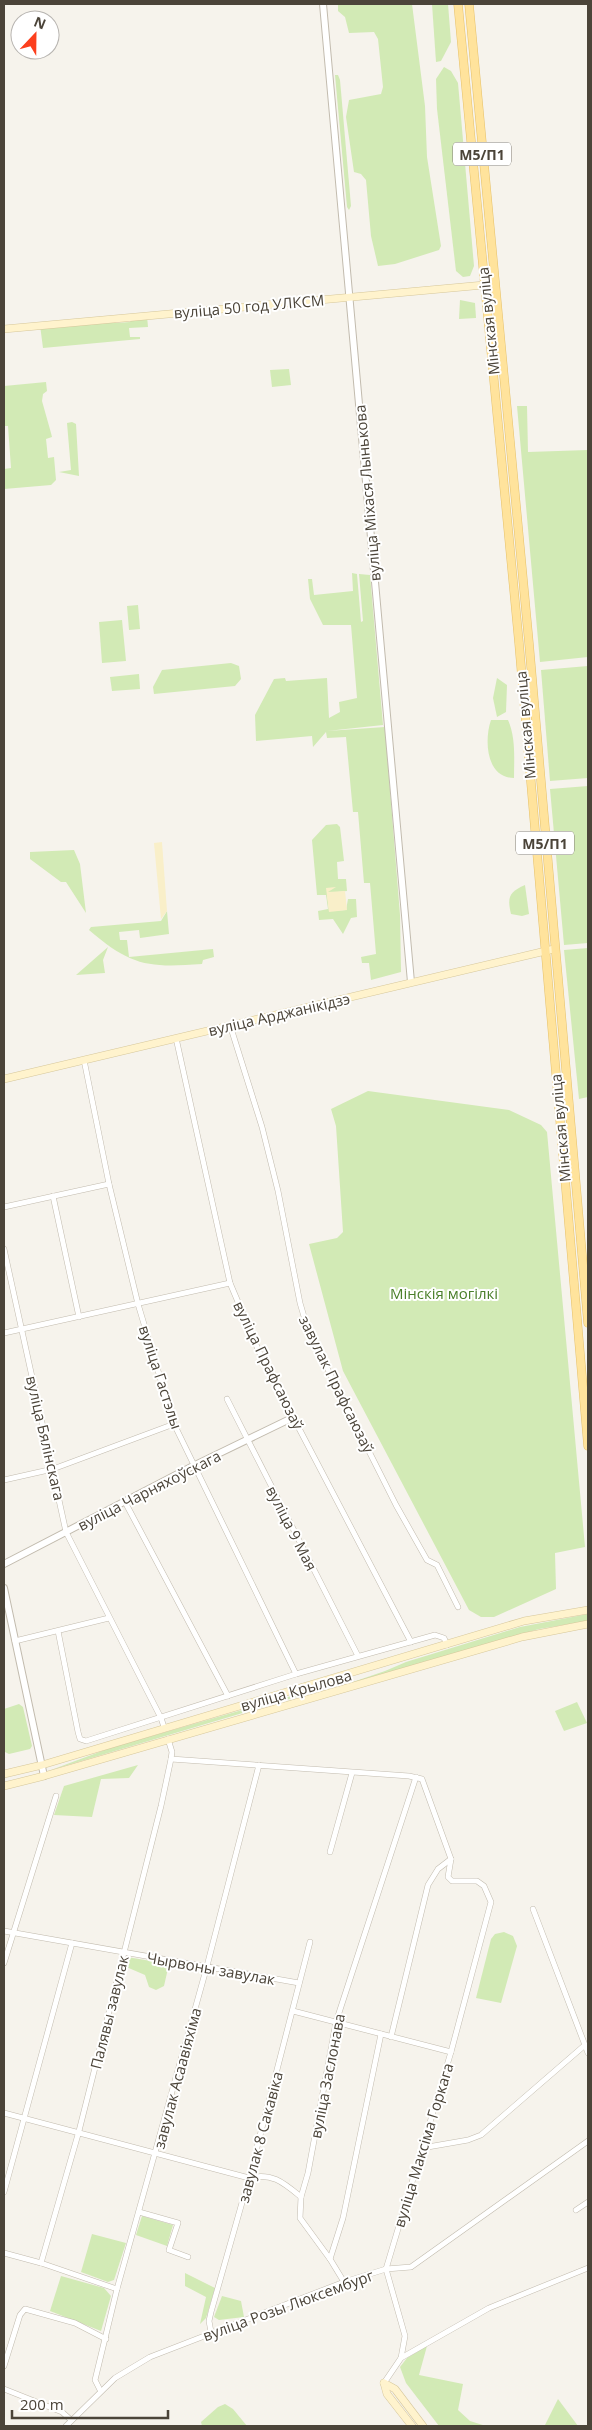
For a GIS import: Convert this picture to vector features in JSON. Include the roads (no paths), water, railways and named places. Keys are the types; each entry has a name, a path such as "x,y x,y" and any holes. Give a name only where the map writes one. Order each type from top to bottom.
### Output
{"main road":[{"name":"Мінская вуліца","path":"458,4 497,403 588,1446"},
{"name":"Мінская вуліца","path":"469,4 507,402 588,1323"},
{"name":"вуліца 50 год УЛКСМ","path":"4,328 495,284"},
{"path":"497,403 507,402"},
{"path":"524,711 527,706 534,709"},
{"name":"вуліца Арджанікідзэ","path":"4,1079 554,949"},
{"name":"вуліца Крылова","path":"4,1774 42,1765 524,1621 588,1610"},
{"name":"вуліца Крылова","path":"4,1786 522,1637 588,1624"},
{"path":"337,1678 340,1690"},
{"path":"384,2383 387,2394 412,2426"},
{"path":"384,2383 395,2389 423,2426"}],"street":[{"name":"вуліца Міхася Лынькова","path":"323,4 411,982"},
{"name":"завулак Прафсаюзаў","path":"230,1025 262,1127 278,1191 304,1321 396,1505 428,1560 437,1565 458,1607"},
{"name":"вуліца Прафсаюзаў","path":"176,1038 230,1283 260,1354 411,1642"},
{"name":"вуліца Гастэлы","path":"84,1060 109,1184 138,1304 174,1424 296,1674"},
{"path":"4,1207 109,1184"},
{"path":"53,1196 79,1317"},
{"name":"вуліца Бялінскага","path":"4,1248 66,1532 162,1718 164,1727"},
{"path":"4,1333 230,1283"},
{"path":"576,1313 588,1312"},
{"name":"вуліца 9 Мая","path":"227,1399 358,1656"},
{"name":"вуліца Чарняхоўскага","path":"4,1564 193,1466 294,1417"},
{"path":"4,1480 53,1469 174,1424"},
{"path":"125,1502 228,1696"},
{"path":"4,1588 44,1776"},
{"path":"15,1641 110,1618"},
{"path":"58,1630 78,1732 80,1739 86,1741 296,1674 436,1635 444,1638 447,1645"},
{"path":"168,1739 172,1752 171,1759 416,1777 422,1779 451,1859 438,1869 428,1885 391,2037"},
{"name":"Палявы завулак","path":"41,2263 79,2131 171,1759"},
{"name":"завулак Асаавіяхіма","path":"100,2390 95,2380 117,2289 207,1966 258,1765"},
{"path":"330,1852 352,1773"},
{"name":"вуліца Заслонава","path":"344,2282 300,2218 301,2197 308,2173 336,2022 416,1777"},
{"path":"4,1963 56,1796"},
{"name":"вуліца Максіма Горкага","path":"386,2269 451,2052 491,1902 484,1886 477,1881 452,1881 448,1877 451,1859"},
{"path":"532,1909 588,2053"},
{"name":"Чырвоны завулак","path":"4,1931 300,1983"},
{"name":"завулак 8 Сакавіка","path":"211,2332 209,2321 211,2312 249,2178 310,1942"},
{"path":"4,2192 72,1943"},
{"path":"293,2011 451,2052"},
{"path":"330,2259 343,2218 381,2034"},
{"path":"422,2148 468,2140 482,2135 585,2045"},
{"path":"4,2113 79,2131 249,2178 263,2174 284,2184 301,2197"},
{"name":"вуліца Розы Люксембург","path":"66,2426 100,2390 115,2378 150,2357 344,2282 386,2269 411,2267 588,2140"},
{"path":"576,2210 588,2202"},
{"path":"139,2212 178,2223 169,2250 188,2257"},
{"path":"4,2254 41,2263 117,2289"},
{"path":"401,2358 489,2308 588,2268"},
{"path":"384,2383 401,2358 405,2336 386,2269"},
{"path":"4,2366 20,2315 25,2309 76,2323 106,2339"},
{"path":"4,2390 62,2412 71,2420"}],"park label":[{"name":"Мінскія могілкі","path":"444,1293"}]}
